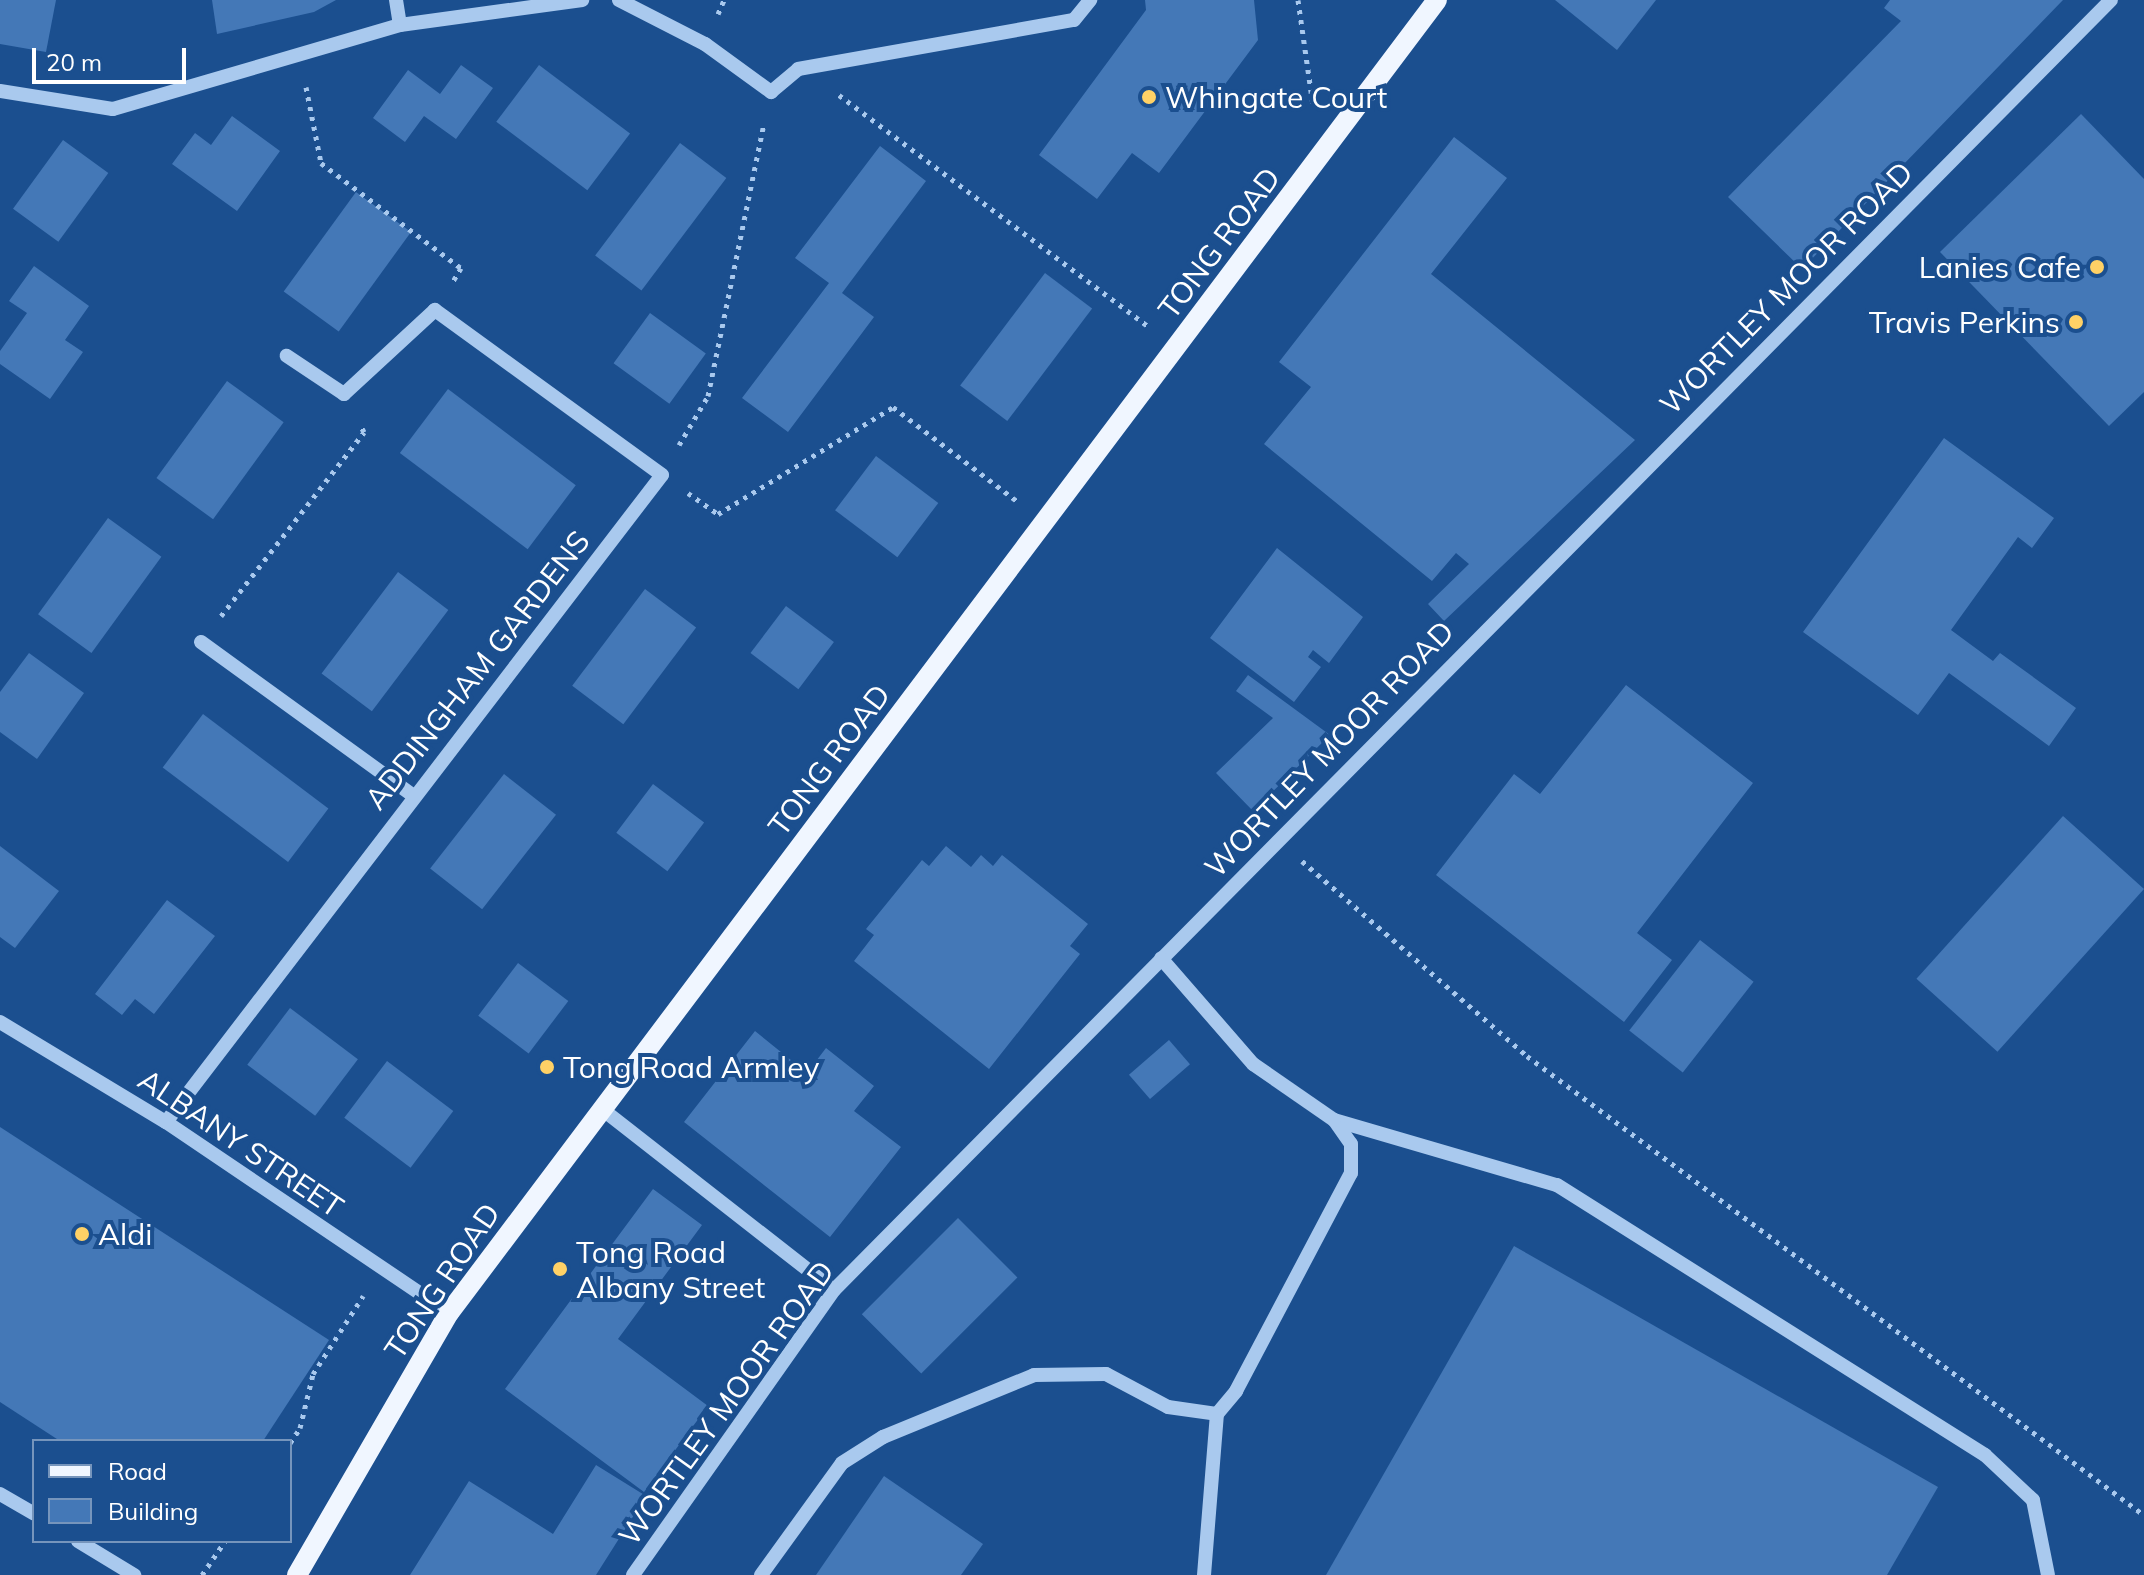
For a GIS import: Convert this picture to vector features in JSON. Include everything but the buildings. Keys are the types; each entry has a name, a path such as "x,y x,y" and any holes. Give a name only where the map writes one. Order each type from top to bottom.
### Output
{"main road":[{"name":"TONG ROAD","path":"297,1575 449,1313 1178,349 1437,0"}],"street":[{"path":"396,0 400,25"},
{"path":"0,91 113,109 400,25 582,0"},
{"path":"619,0 705,44 771,92 798,69 1074,20 1090,0"},
{"name":"WORTLEY MOOR ROAD","path":"633,1575 834,1290 1277,839 2111,0"},
{"path":"287,356 344,394 435,310 662,475"},
{"name":"ADDINGHAM GARDENS","path":"166,1122 411,794 662,475"},
{"path":"201,642 411,794"},
{"path":"1161,958 1253,1064 1334,1120 1557,1185 1985,1455 2033,1500 2048,1575"},
{"name":"ALBANY STREET","path":"0,1022 166,1122 449,1313"},
{"path":"602,1109 834,1290"},
{"path":"1204,1575 1217,1414 1236,1391 1351,1173 1351,1144 1334,1120"},
{"path":"761,1575 842,1463 883,1437 1034,1375 1106,1374 1168,1407 1217,1414"},
{"path":"0,1494 32,1513"},
{"path":"81,1543 134,1575"}],"path":[{"path":"1298,0 1320,158"},
{"path":"300,55 321,163 461,268 435,310"},
{"path":"1046,523 893,407 718,514 662,475 708,396 771,92 838,94 1178,349"},
{"path":"201,642 364,432 344,394"},
{"path":"1277,839 1527,1056 2144,1515"},
{"path":"292,1440 300,1428 300,1406 313,1374 381,1268"},
{"path":"202,1575 224,1543"}],"place":[{"name":"Whingate Court","path":"1149,97"},
{"name":"Lanies Cafe","path":"2097,267"},
{"name":"Travis Perkins","path":"2076,322"},
{"name":"Tong Road Armley","path":"547,1067"},
{"name":"Aldi","path":"82,1234"},
{"name":"Tong Road Albany Street","path":"560,1269"}]}
